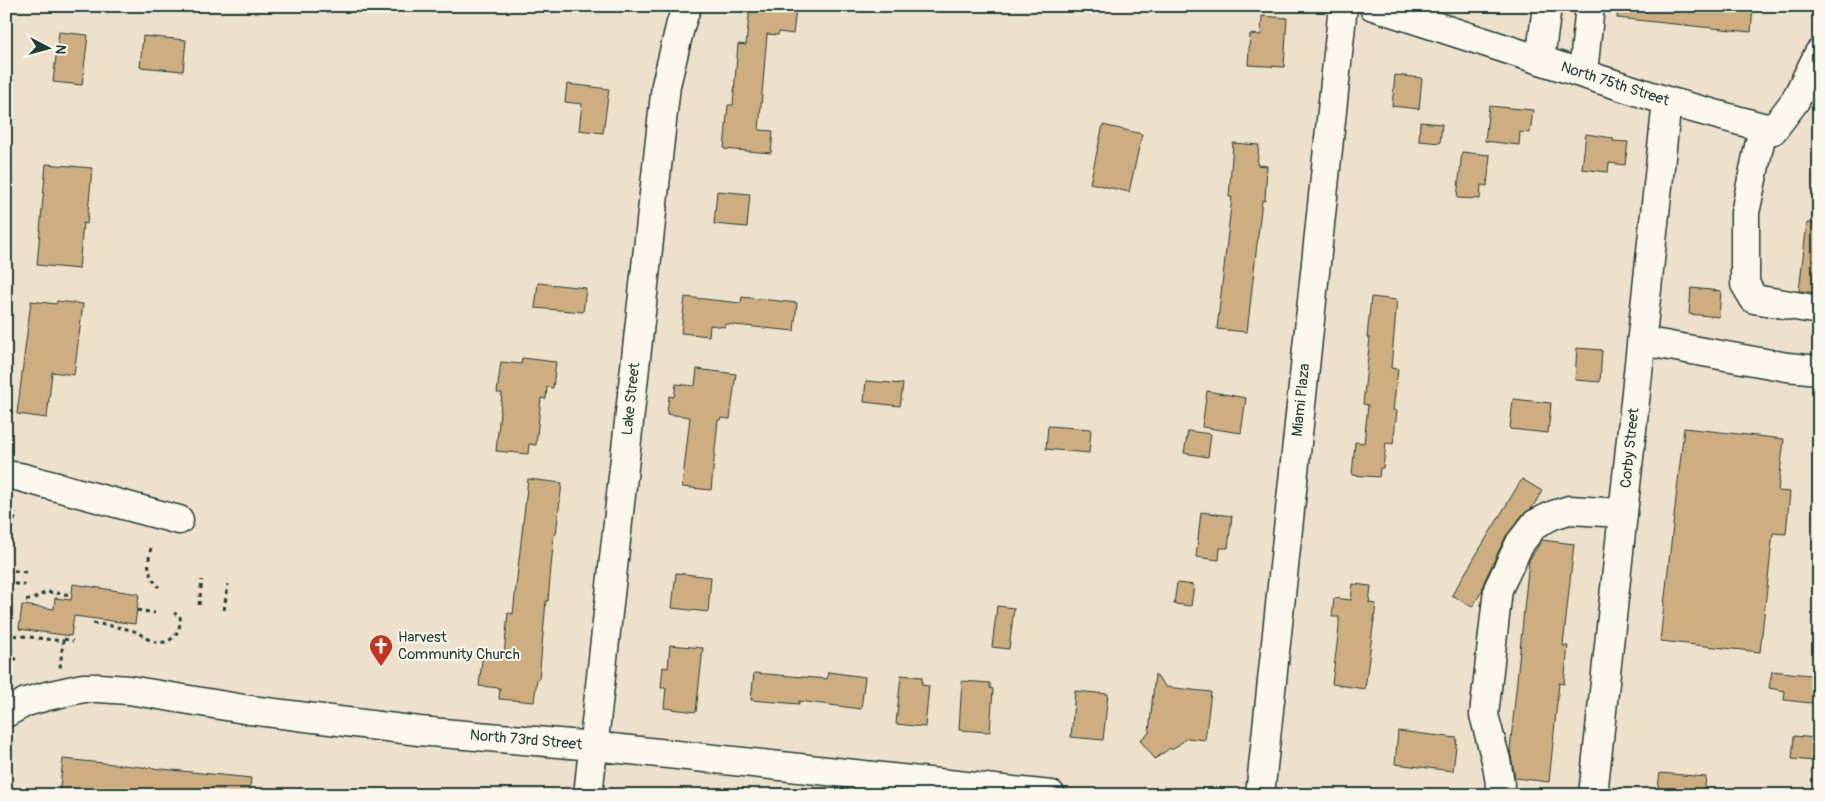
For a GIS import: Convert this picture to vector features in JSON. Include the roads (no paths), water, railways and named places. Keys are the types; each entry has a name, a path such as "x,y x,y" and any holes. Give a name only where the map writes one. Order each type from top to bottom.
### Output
{"street":[{"name":"Lake Street","path":"588,795 666,85 687,6"},
{"name":"Miami Plaza","path":"1260,795 1343,6"},
{"name":"North 75th Street","path":"1373,6 1668,101 1763,128"},
{"path":"1540,60 1547,6"},
{"path":"1582,74 1590,6"},
{"path":"1819,53 1795,101 1773,130 1763,128 1745,213 1745,284 1754,299 1819,310"},
{"name":"Corby Street","path":"1594,795 1668,101"},
{"path":"1642,341 1787,367 1819,370"},
{"path":"6,475 20,477 179,520"},
{"path":"1499,795 1500,783 1496,760 1484,715 1498,589 1520,543 1535,524 1569,510 1623,513"},
{"name":"North 73rd Street","path":"6,713 26,702 83,688 129,690 250,710 419,731 593,746 976,791 1051,795"}],"place":[{"name":"Harvest Community Church","path":"381,667"}]}
